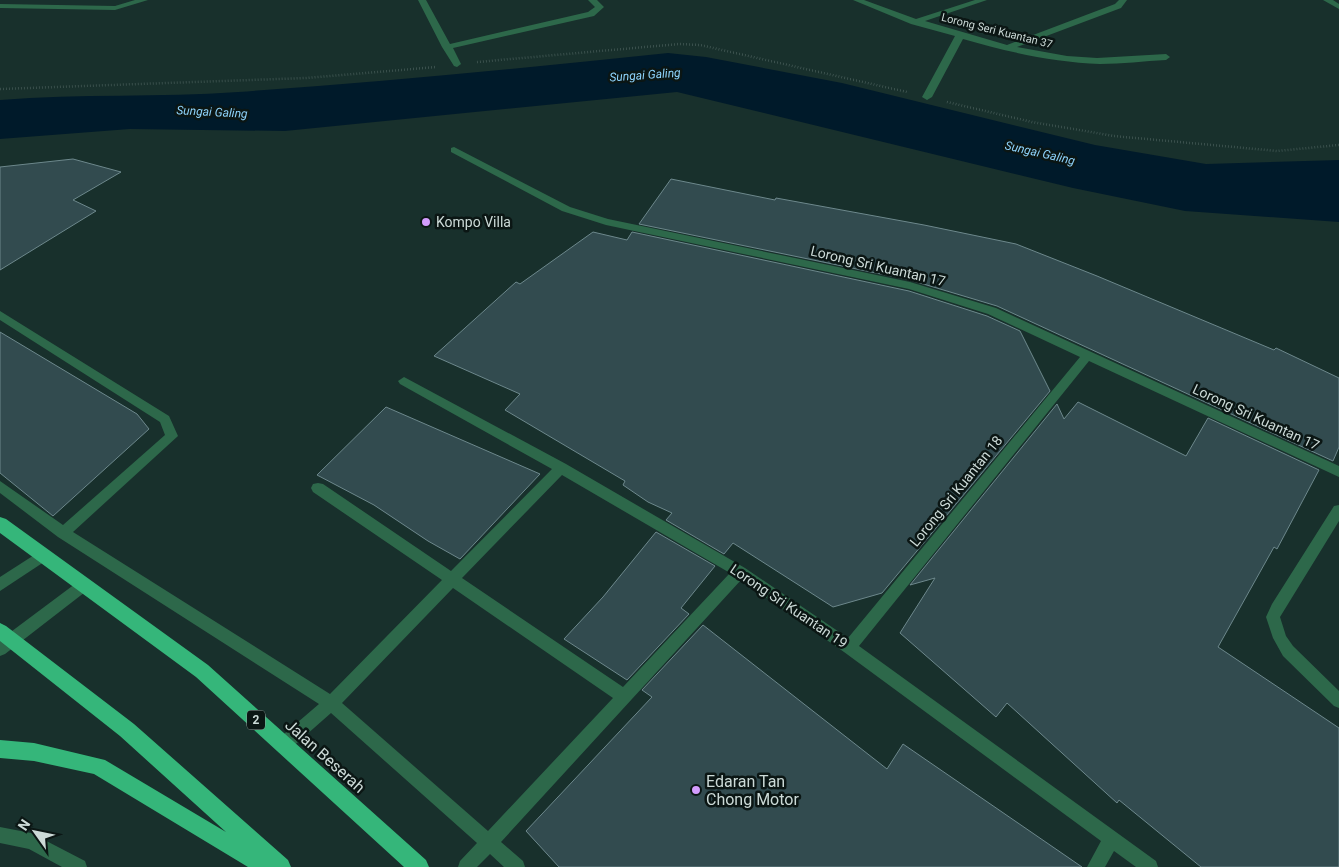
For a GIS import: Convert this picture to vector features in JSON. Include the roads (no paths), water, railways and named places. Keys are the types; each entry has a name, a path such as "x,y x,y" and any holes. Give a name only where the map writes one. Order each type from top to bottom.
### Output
{"highway":[{"name":"Jalan Beserah","path":"0,524 202,671 419,867"},
{"path":"4,640 127,730 281,867"},
{"path":"0,749 34,752 98,766 267,867"}],"street":[{"path":"422,0 457,64"},
{"path":"446,47 590,14 600,7 592,0"},
{"name":"Lorong Seri Kuantan 37","path":"857,0 914,22 1057,57 1099,61 1166,57"},
{"path":"914,22 983,0"},
{"path":"1010,47 1118,6 1123,0"},
{"path":"1327,0 1339,7"},
{"path":"0,6 115,8 142,1"},
{"path":"927,97 961,34"},
{"name":"Lorong Sri Kuantan 17","path":"454,150 566,209 606,222 910,286 992,311 1339,472"},
{"path":"0,315 165,419 172,436 63,533"},
{"name":"Lorong Sri Kuantan 18","path":"850,647 1087,356"},
{"name":"Lorong Sri Kuantan 19","path":"404,381 561,468 740,572 850,647 1150,867"},
{"path":"283,745 331,703 561,468"},
{"path":"0,486 63,533 331,703 517,867"},
{"path":"318,488 625,697"},
{"path":"1339,510 1277,608 1273,618 1280,638 1288,651 1339,701"},
{"path":"0,585 42,556"},
{"path":"466,867 740,572"},
{"path":"4,640 84,585"},
{"path":"0,835 31,841 79,867"},
{"path":"1095,867 1112,839"}],"water":[{"name":"Sungai Galing","path":"668,53 706,57 842,83 1095,145 1206,164 1339,160 1339,222 1185,211 1073,188 677,92 285,131 130,129 0,139 0,100 238,92 346,84"}],"place":[{"name":"Kompo Villa","path":"426,222"},
{"name":"Edaran Tan Chong Motor","path":"696,790"}]}
